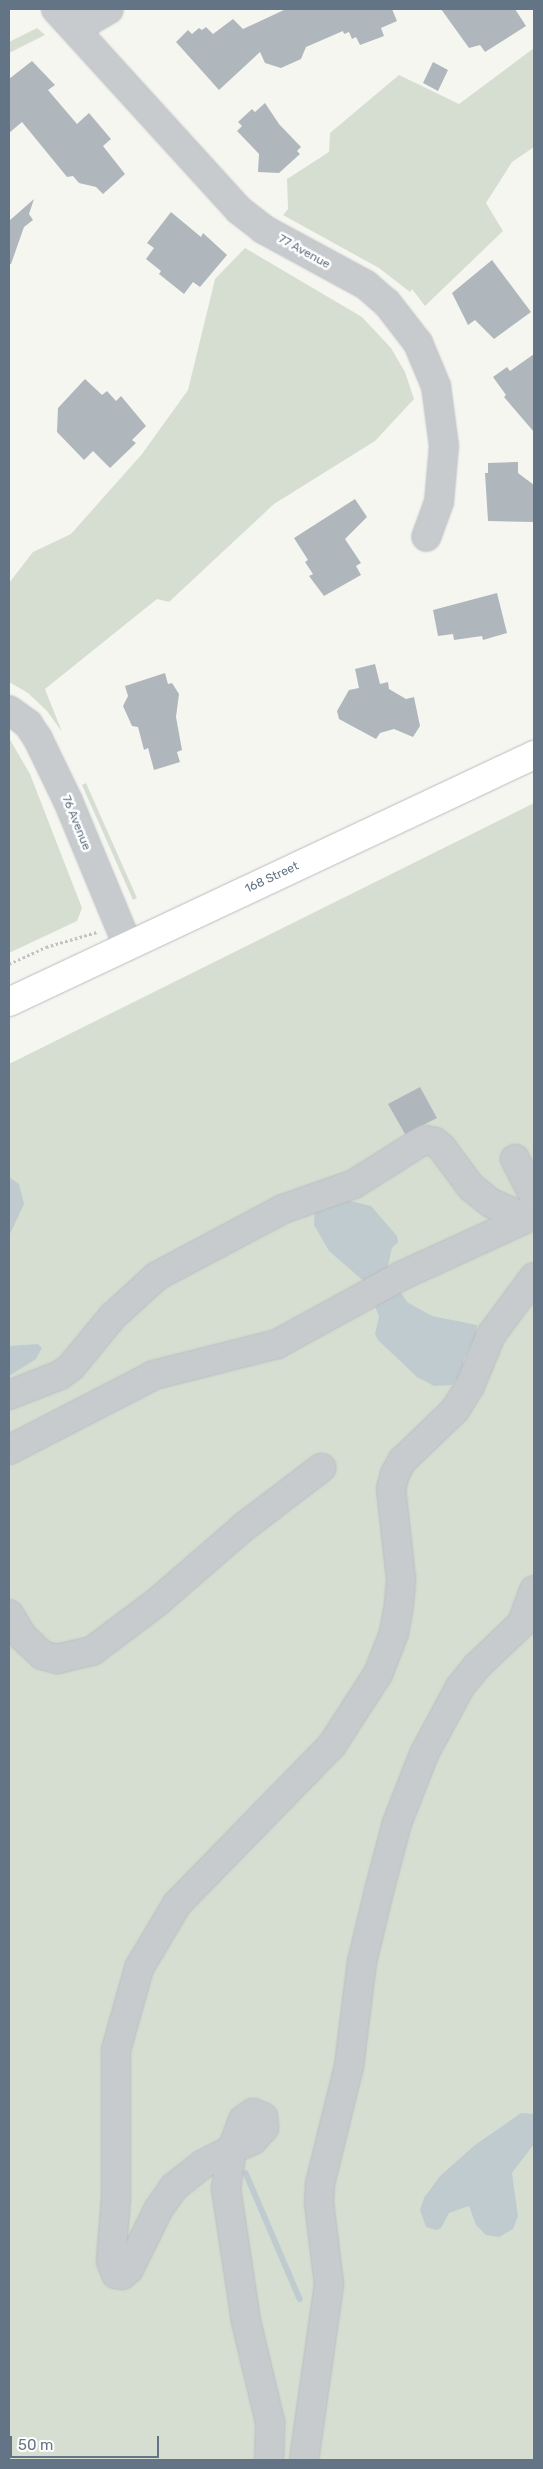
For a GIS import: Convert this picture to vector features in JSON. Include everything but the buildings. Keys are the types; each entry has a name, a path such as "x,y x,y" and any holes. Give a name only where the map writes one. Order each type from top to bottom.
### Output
{"main road":[{"name":"168 Street","path":"9,1002 534,755"}],"street":[{"name":"77 Avenue","path":"56,9 239,210 263,229 366,286 387,303 418,343 436,386 444,446 439,502 426,537"},
{"path":"75,30 109,9"},
{"name":"76 Avenue","path":"9,710 28,724 38,739 68,801 128,946"},
{"path":"9,1395 60,1375 71,1367 112,1317 157,1276 283,1209 354,1184 424,1140 435,1142 442,1148 471,1187 491,1203 524,1216 534,1209"},
{"path":"515,1159 534,1209"},
{"path":"9,1450 154,1375 277,1344 369,1292 534,1209"},
{"path":"268,2460 270,2422 246,2320 226,2183 232,2149 202,2165 174,2187 158,2210 134,2260 122,2275 111,2269 115,2209 116,2050 139,1968 176,1904 332,1745 378,1674 394,1633 399,1604 401,1578 391,1489 395,1474 402,1461 455,1410 470,1386 491,1336 510,1306 534,1277"},
{"path":"9,1614 23,1637 42,1656 57,1659 92,1651 156,1603 245,1526 321,1468"},
{"path":"304,2460 329,2284 319,2203 320,2184 349,2066 362,1962 381,1882 397,1823 424,1754 460,1687 476,1667 522,1623 534,1590"},
{"path":"202,2165 216,2167 226,2183"},
{"path":"115,2209 121,2216 132,2219 142,2219 158,2210"}],"path":[{"path":"9,964 46,947 95,933"}],"shaded area":[{"path":"37,28 45,35 9,53 9,42"},
{"path":"534,48 534,147 512,162 486,203 503,231 425,306 412,289 410,292 379,268 283,215 288,209 287,179 329,152 330,133 399,75 459,104"},
{"path":"245,248 362,317 391,348 405,372 414,399 375,441 274,504 169,602 157,599 45,689 62,732 47,711 28,693 9,682 9,583 33,552 71,534 142,454 188,390 215,279"},
{"path":"9,738 30,774 82,908 77,921 9,953"},
{"path":"86,783 137,898 133,900 82,785"},
{"path":"534,803 534,2460 9,2460 9,1064"},
{"path":"9,1177 19,1184 24,1204 9,1236"},
{"path":"339,1198 371,1206 397,1236 398,1242 392,1248 387,1270 407,1302 432,1316 477,1325 476,1336 464,1359 462,1373 452,1385 434,1386 417,1377 378,1340 375,1334 379,1317 367,1284 329,1251 314,1225 315,1205"},
{"path":"38,1344 42,1348 36,1359 9,1376 9,1346"},
{"path":"521,2113 534,2114 534,2144 512,2173 518,2216 513,2229 499,2237 486,2235 476,2225 469,2206 449,2213 441,2228 436,2230 426,2227 420,2210 424,2198 440,2176 475,2145"}],"waterway":[{"path":"246,2173 300,2299"}]}
